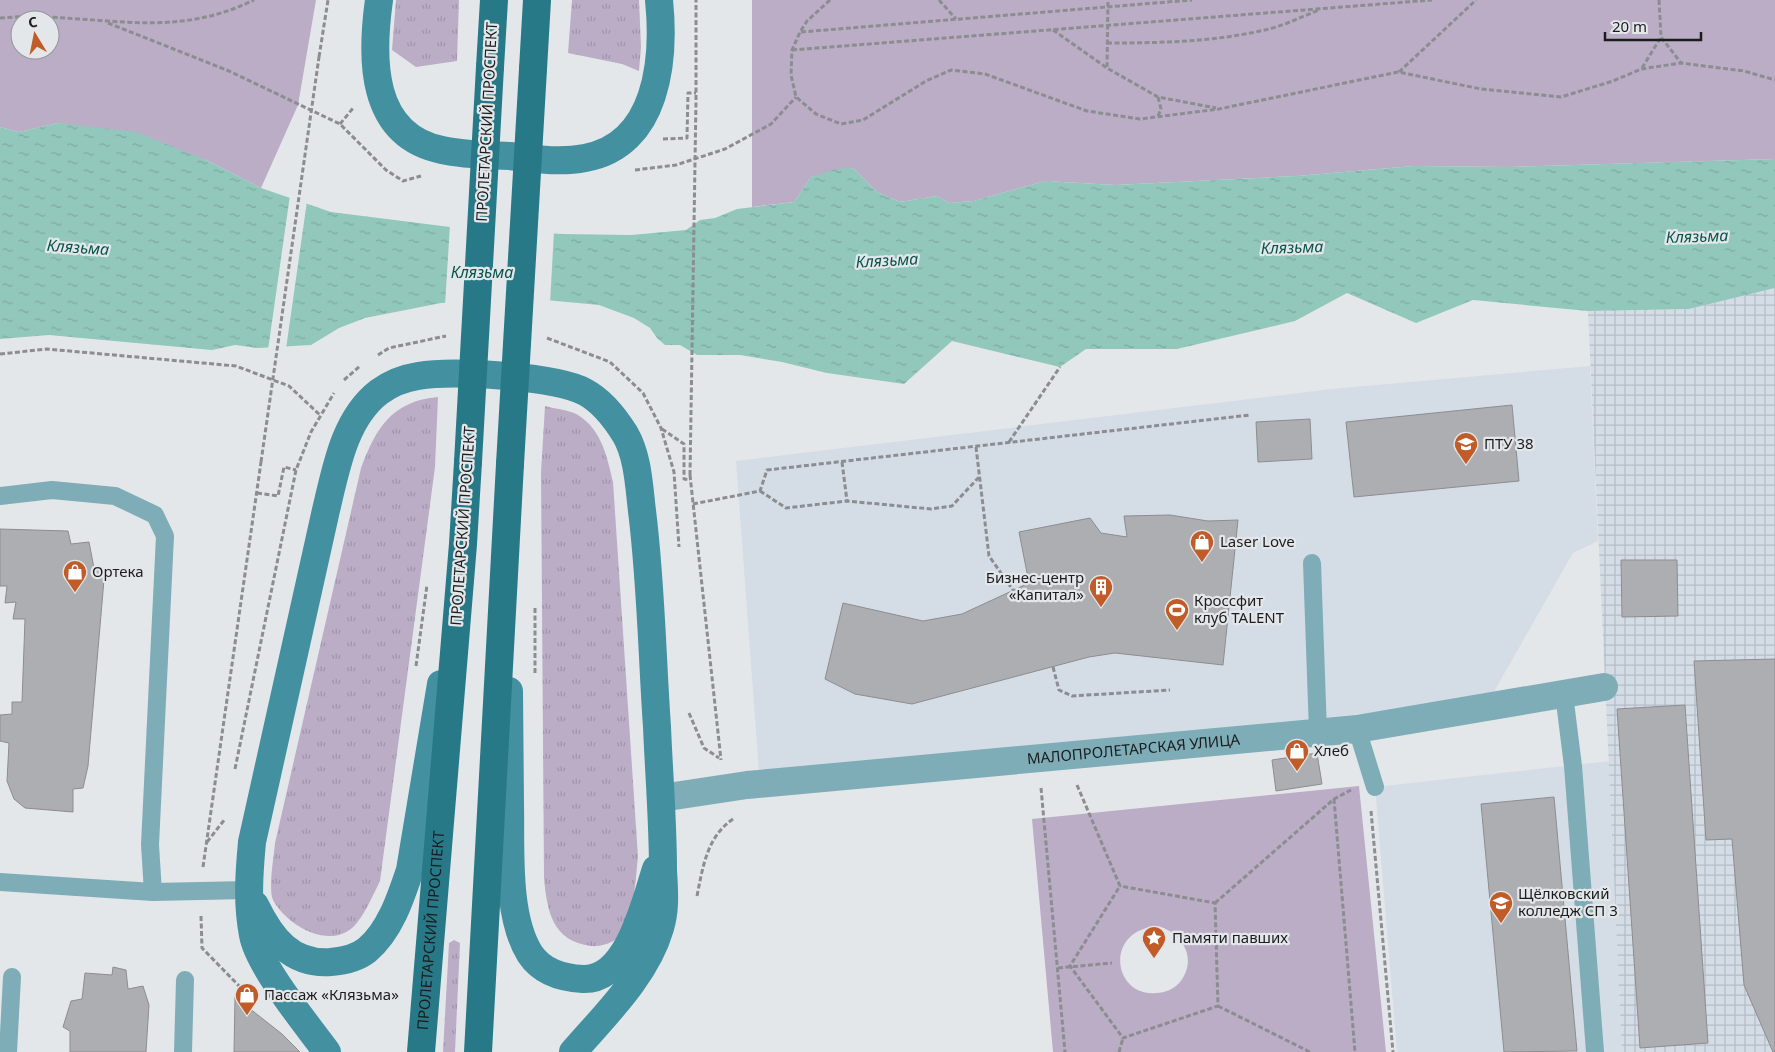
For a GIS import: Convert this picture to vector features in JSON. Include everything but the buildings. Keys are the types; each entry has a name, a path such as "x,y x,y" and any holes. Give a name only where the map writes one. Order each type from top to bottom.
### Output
{"main road":[{"path":"379,0 374,34 375,75 386,106 408,134 440,150 568,161 606,152 635,128 643,116 655,88 660,69 662,46 659,0"},
{"name":"ПРОЛЕТАРСКИЙ ПРОСПЕКТ","path":"421,1052 463,544 494,0"},
{"path":"478,1052 537,0"},
{"path":"327,1052 262,957 253,937 248,890 252,842 261,794 337,464 348,433 359,413 380,392 396,382 416,376 441,373 546,380 568,384 587,393 609,411 626,436 638,476 646,536 661,798 664,911 655,942 639,972 573,1052"},
{"path":"507,542 511,875 521,932 531,956 544,968 565,978 587,979 602,974 618,961 628,947 643,910 663,846"},
{"path":"248,890 266,929 292,954 311,962 342,961 356,957 367,950 389,921 401,898 410,870 463,544"}],"street":[{"name":"МАЛОПРОЛЕТАРСКАЯ УЛИЦА","path":"661,798 746,784 1357,729 1604,687"}],"lane":[{"path":"0,496 52,490 115,496 155,515 165,536 150,845 153,892"},
{"path":"1312,563 1318,732"},
{"path":"1564,694 1573,776 1595,1052"},
{"path":"1357,729 1374,787"},
{"path":"0,882 153,892 248,890"},
{"path":"8,1052 12,976"},
{"path":"183,1052 185,980"}],"path":[{"path":"0,18 46,17 108,23 188,22 230,12 254,0"},
{"path":"207,842 328,0"},
{"path":"696,0 690,480 721,760"},
{"path":"830,0 807,20 800,32 792,50 791,75 796,97 816,114 841,124 863,120 926,81 951,70 985,74 1086,111 1140,119 1219,108 1398,72 1481,89 1561,97 1613,82 1641,69 1680,63 1744,71 1775,80"},
{"path":"939,0 957,20"},
{"path":"1106,68 1108,0"},
{"path":"800,32 1192,0"},
{"path":"792,50 1432,0"},
{"path":"1398,72 1476,0"},
{"path":"1641,69 1648,61 1661,37 1659,0"},
{"path":"1107,43 1164,43 1212,40 1267,30 1323,8"},
{"path":"108,23 229,71 340,124 386,170 403,181 428,174"},
{"path":"1052,30 1106,68 1158,97 1219,108"},
{"path":"1661,37 1680,63"},
{"path":"660,139 686,138 688,93 696,93"},
{"path":"627,172 676,165 725,149 771,124 796,97"},
{"path":"1157,117 1161,108 1158,97"},
{"path":"340,124 356,104"},
{"path":"0,354 47,349 236,366 289,386 320,415"},
{"path":"1008,443 1060,367"},
{"path":"760,491 767,470 1250,415"},
{"path":"662,428 684,444 684,479 690,480"},
{"path":"976,447 989,556 1013,590"},
{"path":"842,462 848,501"},
{"path":"257,492 278,496 284,467 296,470"},
{"path":"694,504 760,491 786,508 848,501 931,509 952,506 980,476"},
{"path":"1054,667 1059,690 1072,696 1170,690"},
{"path":"1077,784 1120,886"},
{"path":"1040,787 1065,1052"},
{"path":"1218,1006 1216,903 1334,799 1355,1052"},
{"path":"1370,806 1393,1052"},
{"path":"1120,886 1216,903"},
{"path":"1070,966 1120,886"},
{"path":"1058,968 1112,963"},
{"path":"1070,966 1123,1038"},
{"path":"1123,1038 1218,1006 1310,1052"},
{"path":"1119,1052 1123,1038"}],"shaded area":[{"path":"1775,288 1775,1052 1622,1052 1588,311 1689,309"},
{"path":"1590,366 1598,541 1573,553 1492,695 1362,714 759,773 736,461 1331,389"},
{"name":"Щёлковский колледж СП 3","path":"1610,761 1622,1052 1397,1052 1375,787"}],"green space":[{"path":"0,0 316,0 298,105 261,188 206,160 58,123 19,132 0,127"},
{"path":"396,0 459,0 457,61 416,67 392,50"},
{"path":"572,0 639,0 641,47 639,71 622,64 568,53"},
{"path":"752,0 1775,0 1775,159 1509,167 1414,166 1297,176 1115,185 1045,181 974,201 949,203 937,196 900,202 877,192 853,168 811,177 794,202 752,207"},
{"path":"438,397 435,467 380,881 356,924 346,932 335,936 323,936 311,932 288,919 273,900 271,881 275,843 361,468 373,441 388,419 409,404"},
{"path":"545,406 575,413 593,428 602,445 613,482 638,857 631,908 624,927 614,941 598,946 578,943 560,931 550,913 544,878 541,472"},
{"path":"1359,786 1386,1052 1053,1052 1032,819","holes":["1158,926 1175,934 1185,948 1188,956 1188,965 1185,973 1180,982 1169,990 1156,993 1141,991 1130,985 1123,975 1120,963 1122,950 1128,939 1140,930"]},
{"path":"454,940 460,943 455,1052 443,1052 449,943"}],"water":[{"name":"Клязьма","path":"58,123 136,132 206,160 261,188 331,212 450,227 562,234 631,235 686,230 700,220 715,218 737,209 794,202 811,177 836,169 853,168 877,192 900,202 937,196 949,203 974,201 1045,181 1115,185 1297,176 1414,166 1509,167 1775,159 1775,288 1689,309 1588,311 1473,300 1416,323 1347,293 1295,321 1177,349 1086,349 1060,367 952,341 904,384 827,373 782,362 740,355 697,355 680,345 665,345 650,328 634,318 599,305 546,300 441,303 365,318 339,328 311,345 258,348 235,345 212,350 49,335 0,339 0,127 19,132"}],"pier":[{"path":"290,195 307,201 286,349 268,350"},
{"path":"450,225 554,231 550,303 445,305"}],"place":[{"name":"ПТУ 38","path":"1466,465"},
{"name":"Laser Love","path":"1202,563"},
{"name":"Ортека","path":"75,593"},
{"name":"Бизнес-центр «Капитал»","path":"1101,608"},
{"name":"Кроссфит клуб TALENT","path":"1177,631"},
{"name":"Хлеб","path":"1297,772"},
{"name":"Щёлковский колледж СП 3","path":"1501,924"},
{"name":"Памяти павших","path":"1154,959"},
{"name":"Пассаж «Клязьма»","path":"247,1016"}]}
